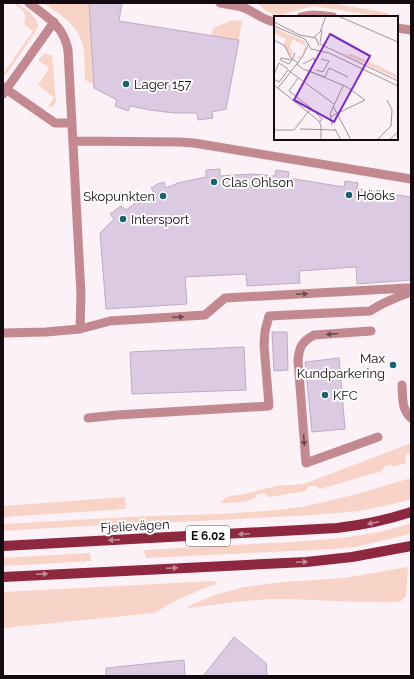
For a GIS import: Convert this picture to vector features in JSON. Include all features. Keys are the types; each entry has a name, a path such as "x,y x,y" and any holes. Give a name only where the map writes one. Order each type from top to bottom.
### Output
{"main road":[{"name":"Fjelievägen","path":"3,546 337,528 385,520 411,512"},
{"name":"E 6.02","path":"3,577 306,562 352,557 411,546"}],"lane":[{"path":"29,3 54,22 59,28 65,38 68,50 81,294 80,329"},
{"path":"220,3 238,5 250,10 263,19 274,22"},
{"path":"304,16 326,16"},
{"path":"54,22 4,90 55,123 72,122"},
{"path":"398,28 411,30"},
{"path":"74,141 194,143 411,179"},
{"path":"3,333 46,332 80,329 110,321 205,315 225,298 411,289"},
{"path":"88,418 269,406 264,345 269,316 370,311 376,306 411,292"},
{"path":"371,331 314,335 307,339 298,352 306,464 378,437"},
{"path":"402,385 404,408 406,413 411,418"}],"shaded area":[{"path":"17,3 32,15 37,21 38,26 7,73 3,75 33,31 24,24 25,15 16,5"},
{"path":"44,3 89,3 93,84 85,80 84,49 79,34 71,23"},
{"path":"258,3 331,3 388,13 388,16 377,16 313,6 280,15 268,12"},
{"path":"233,20 242,21 239,40 211,35 213,28"},
{"path":"44,54 52,55 56,102 52,107 48,106 54,98 38,85 49,68 38,60"},
{"path":"411,443 411,453 406,455 406,463 393,467 391,464 384,467 382,471 320,489 316,486 309,486 306,491 269,497 265,493 257,494 255,498 246,501 220,503 225,498 231,496 276,486 304,484"},
{"path":"411,478 411,499 353,511 294,516 3,531 3,524 147,516 221,514 301,507 357,494"},
{"path":"125,497 126,509 3,517 3,506"},
{"path":"411,523 410,534 355,547 146,558 144,550 342,538 360,536"},
{"path":"90,553 91,561 3,566 3,558"},
{"path":"408,567 406,596 400,602 270,599 190,608 186,607 215,595 244,587 283,582 344,578"},
{"path":"213,581 217,584 177,600 154,613 3,628 3,592"}],"building":[{"path":"89,3 122,3 119,21 239,40 226,109 212,112 213,118 198,120 197,113 174,113 130,106 128,111 115,106 117,100 94,88"},
{"path":"220,169 220,176 252,174 275,176 276,170 289,172 288,178 344,187 345,181 358,183 357,189 411,197 411,280 357,284 356,267 299,271 300,283 247,286 246,274 185,277 187,304 106,309 100,233 114,219 110,214 121,206 126,210 140,200 154,193 151,188 158,184 164,182 166,188 178,183 206,177 206,170"},
{"path":"272,332 287,332 288,370 274,371"},
{"path":"244,347 246,390 132,394 130,352"},
{"name":"KFC","path":"339,358 345,429 312,432 305,362"},
{"path":"234,637 266,663 267,676 203,676"},
{"path":"184,660 185,676 106,676 106,668"}],"place":[{"name":"Lager 157","path":"126,84"},
{"name":"Clas Ohlson","path":"214,182"},
{"name":"Hööks","path":"349,195"},
{"name":"Skopunkten","path":"163,196"},
{"name":"Intersport","path":"123,219"},
{"name":"Max Kundparkering","path":"393,365"},
{"name":"KFC","path":"325,395"}]}
